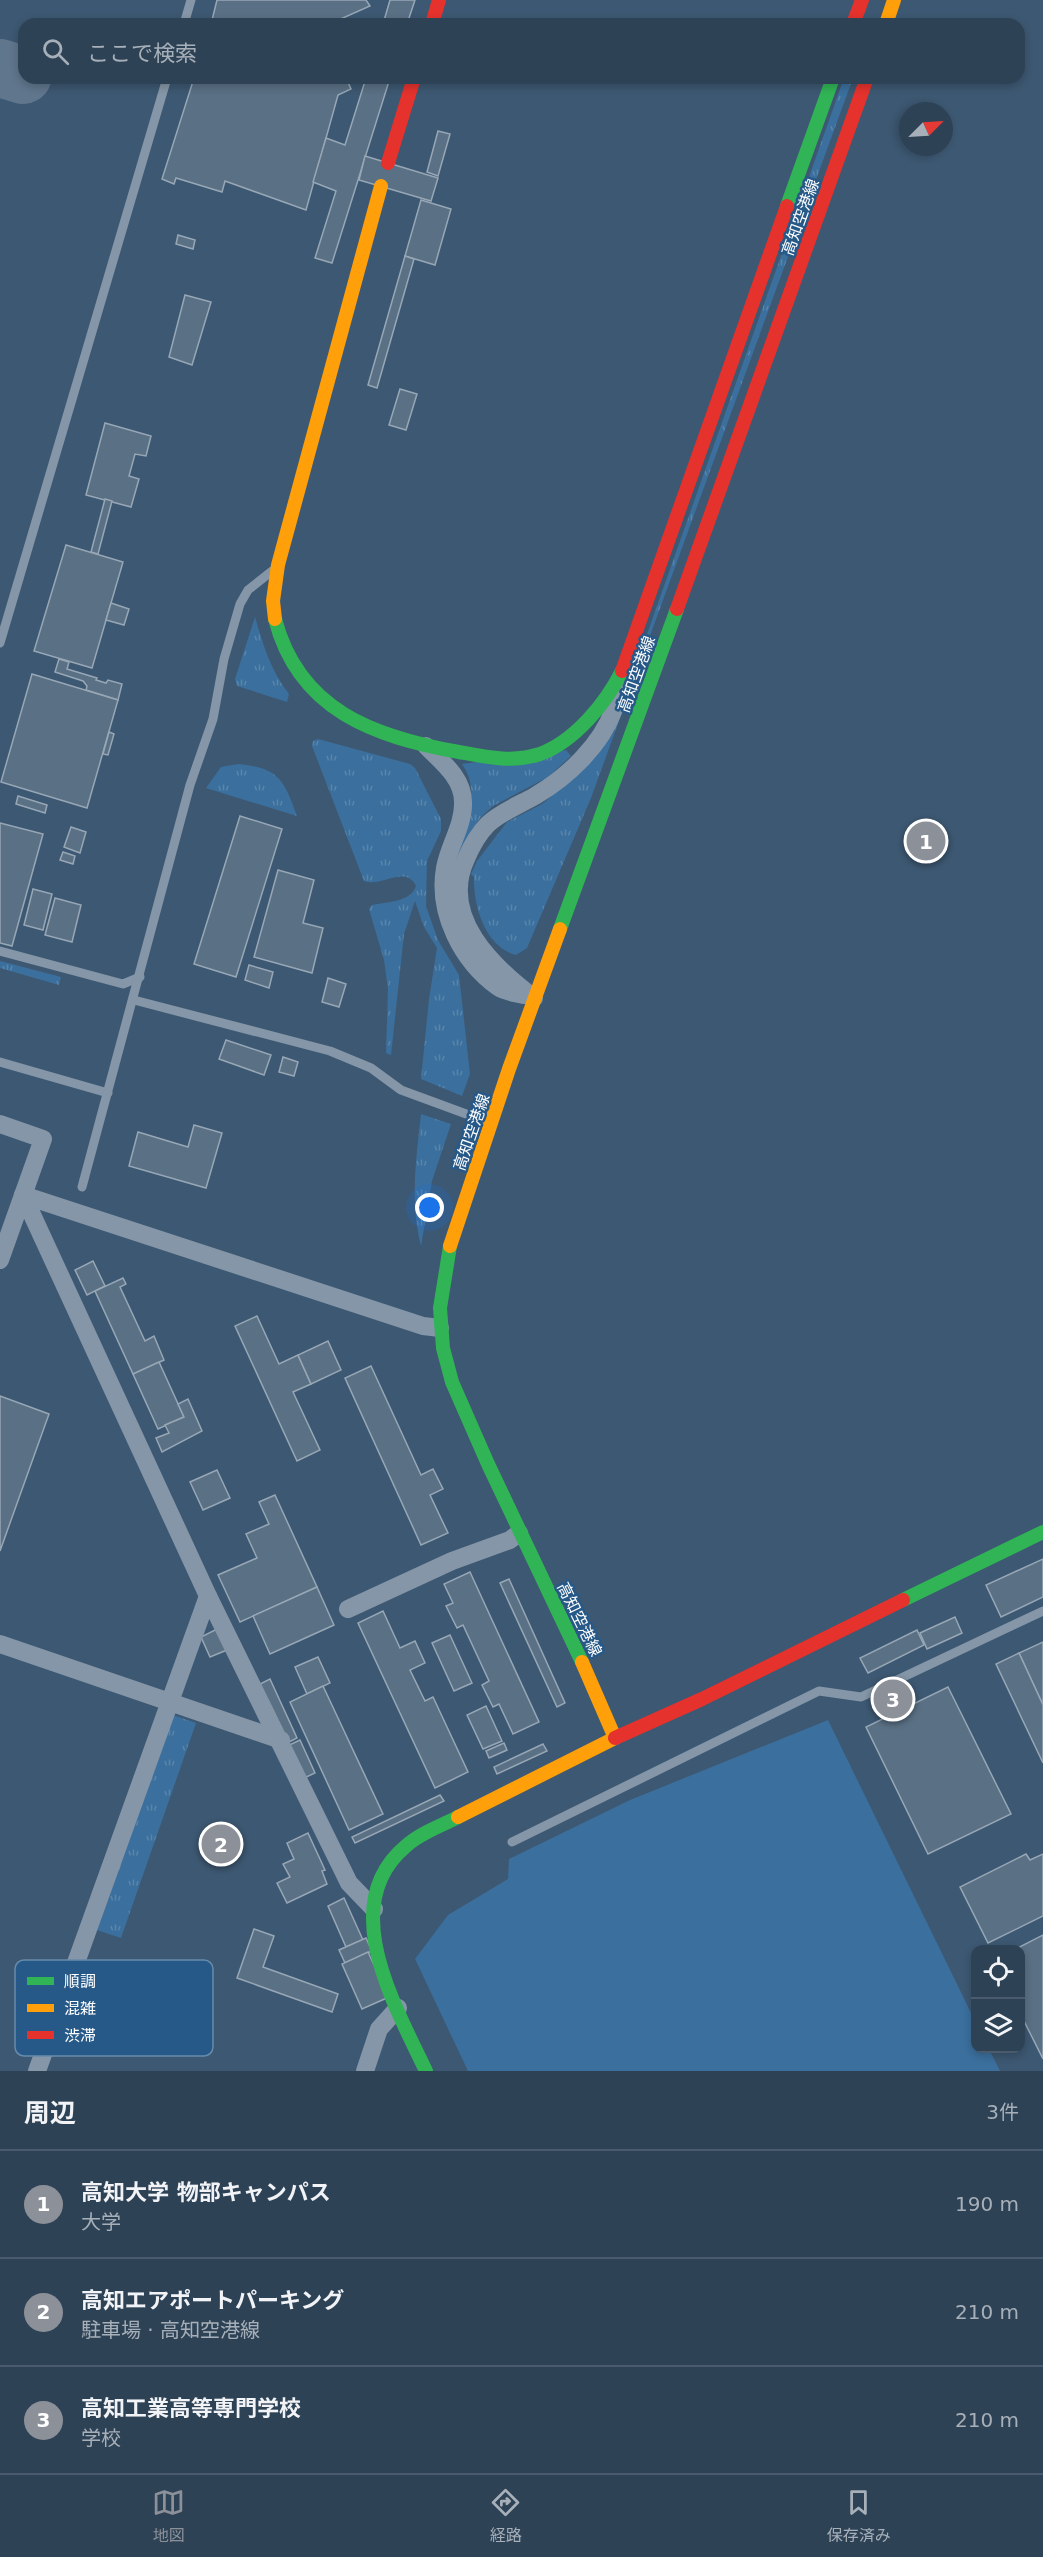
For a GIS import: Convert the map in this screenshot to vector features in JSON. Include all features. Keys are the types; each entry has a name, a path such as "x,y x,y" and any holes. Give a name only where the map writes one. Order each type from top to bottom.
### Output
{"main road":[{"path":"434,18 439,0"},
{"path":"855,18 862,0"},
{"path":"888,18 894,0"},
{"path":"388,163 412,84"},
{"path":"381,186 278,565 273,606 276,624 291,658 312,691 355,724 426,746 504,760 521,760 543,753 565,741 585,723 621,674 831,84"},
{"name":"高知空港線","path":"615,1738 586,1670 519,1533 460,1401 444,1355 440,1328 441,1297 458,1221 490,1123 865,84"},
{"path":"426,2071 376,1955 374,1909 379,1885 389,1864 403,1847 430,1831 615,1738 702,1699 1043,1532"}],"street":[{"path":"534,998 505,976 477,944 461,906 459,889 461,868 472,844 487,825 569,772 585,753 601,733 613,710 621,674"},
{"path":"426,746 451,771 460,786 463,801 461,817 445,868 443,890 450,925 466,953 500,988 534,998"},
{"path":"0,1124 43,1139 0,1260"},
{"path":"23,1195 423,1326 440,1328"},
{"path":"23,1195 208,1596 281,1740 349,1883 374,1909"},
{"path":"348,1609 452,1561 510,1540 519,1533"},
{"path":"77,1960 208,1596"},
{"path":"0,1644 281,1740"},
{"path":"365,2071 379,2029 398,2008"},
{"path":"37,2071 42,2056"}],"lane":[{"path":"186,18 191,0"},
{"path":"0,643 165,84"},
{"path":"82,1187 190,785 213,719 224,659 240,604 248,590 278,565"},
{"path":"0,951 123,984 140,977"},
{"path":"134,1000 330,1051 371,1068 401,1090 490,1123"},
{"path":"0,1062 108,1093"},
{"path":"512,1842 819,1690 861,1697 1043,1611"}],"green space":[{"path":"842,84 851,84 591,798 527,948 516,955 505,950 489,934 479,912 474,877 471,874 477,861 507,822 542,804 575,777 618,716"},
{"path":"255,617 272,667 289,694 287,702 237,686 235,679"},
{"path":"318,739 410,764 415,768 441,819 441,831 427,861 426,906 438,940 459,975 470,1074 462,1096 421,1079 437,948 424,927 415,901 404,934 391,1055 386,1053 388,989 384,960 369,909 372,905 404,898 416,886 406,877 377,882 364,881 312,746 313,741"},
{"path":"566,750 571,756 548,777 493,806 481,817 458,857 468,821 471,798 471,786 462,764"},
{"path":"238,764 263,769 278,778 284,785 297,816 206,788 221,767"},
{"path":"0,961 61,977 59,985 0,968"},
{"path":"421,1114 451,1124 432,1181 421,1246 415,1196"},
{"path":"173,1715 196,1723 121,1938 97,1930"},
{"path":"828,1720 971,2013 971,2053 991,2053 1000,2071 468,2071 415,1959 448,1915 508,1879 509,1859 630,1800"}],"building":[{"path":"217,0 366,0 370,6 343,18 212,18"},
{"path":"390,0 415,0 409,18 385,18"},
{"path":"192,84 349,84 351,89 338,95 306,210 225,181 222,192 176,178 174,184 162,179"},
{"path":"364,84 388,84 332,263 315,258 336,191 313,182 326,138 345,145"},
{"path":"438,131 450,134 438,176 427,172"},
{"path":"365,156 438,178 431,201 359,180"},
{"path":"421,200 451,209 435,265 405,256"},
{"path":"178,235 195,240 193,249 176,244"},
{"path":"405,256 414,259 377,388 368,385"},
{"path":"185,295 211,302 192,365 169,357"},
{"path":"400,389 417,394 406,430 389,425"},
{"path":"105,423 151,436 146,456 135,454 129,476 139,479 131,507 86,495"},
{"path":"105,499 112,501 98,554 91,552"},
{"path":"66,545 123,562 92,668 34,651"},
{"path":"111,603 129,609 124,625 106,620"},
{"path":"59,659 69,662 67,669 106,683 108,680 122,684 118,700 86,690 87,686 83,681 55,672"},
{"path":"32,674 118,700 87,808 1,782"},
{"path":"109,732 114,734 108,755 103,754"},
{"path":"18,796 47,805 45,813 16,804"},
{"path":"240,816 282,829 236,977 194,964"},
{"path":"0,823 43,834 12,946 0,943"},
{"path":"71,827 86,832 80,853 64,847"},
{"path":"63,852 75,856 73,864 60,860"},
{"path":"278,870 314,880 303,923 323,928 312,973 254,957"},
{"path":"33,889 52,894 43,930 24,925"},
{"path":"55,898 81,905 72,942 45,935"},
{"path":"249,965 273,972 269,988 245,980"},
{"path":"328,978 346,984 339,1007 322,1002"},
{"path":"226,1040 271,1055 264,1075 219,1059"},
{"path":"283,1057 298,1062 294,1076 279,1072"},
{"path":"194,1125 222,1133 206,1188 129,1166 138,1132 188,1147"},
{"path":"93,1261 105,1286 87,1295 75,1270"},
{"path":"123,1278 126,1284 120,1287 145,1341 154,1336 164,1360 133,1374 95,1291"},
{"path":"257,1316 279,1364 298,1355 311,1384 293,1392 320,1450 297,1461 235,1326"},
{"path":"328,1341 341,1370 311,1384 298,1355"},
{"path":"159,1362 184,1417 158,1429 133,1374"},
{"path":"371,1366 421,1475 433,1469 443,1489 430,1495 448,1533 421,1545 345,1378"},
{"path":"0,1396 49,1414 0,1551"},
{"path":"188,1399 202,1431 162,1452 156,1438 169,1433 165,1425 184,1417 178,1404"},
{"path":"217,1470 230,1498 203,1510 190,1482"},
{"path":"275,1495 317,1587 240,1622 218,1575 257,1558 246,1534 269,1524 259,1502"},
{"path":"1043,1559 1043,1597 1001,1617 986,1585"},
{"path":"470,1572 539,1722 513,1734 499,1704 493,1707 482,1685 489,1681 463,1625 457,1628 446,1606 453,1603 444,1584"},
{"path":"509,1579 565,1703 557,1707 500,1583"},
{"path":"317,1587 334,1625 270,1654 253,1616"},
{"path":"383,1611 400,1648 415,1641 425,1663 410,1670 425,1701 433,1697 468,1772 435,1788 358,1623"},
{"path":"955,1617 962,1633 927,1649 920,1633"},
{"path":"217,1629 227,1650 210,1657 201,1637"},
{"path":"917,1630 924,1645 868,1673 860,1658"},
{"path":"450,1635 472,1683 454,1691 432,1643"},
{"path":"1043,1642 1043,1705 1019,1653"},
{"path":"1019,1653 1043,1705 1043,1763 996,1664"},
{"path":"318,1657 330,1683 307,1694 295,1667"},
{"path":"270,1679 297,1738 287,1743 260,1684"},
{"path":"323,1686 383,1814 349,1830 290,1702"},
{"path":"948,1687 1011,1814 928,1854 866,1727"},
{"path":"486,1706 502,1741 483,1749 467,1715"},
{"path":"300,1740 315,1773 300,1780 285,1747"},
{"path":"504,1743 507,1750 489,1758 486,1751"},
{"path":"543,1744 547,1751 497,1774 494,1767"},
{"path":"440,1795 444,1801 355,1843 352,1837"},
{"path":"308,1833 325,1870 322,1871 327,1884 287,1903 277,1883 290,1877 283,1864 294,1859 287,1843"},
{"path":"1026,1854 1030,1860 1043,1854 1043,1916 988,1943 960,1887"},
{"path":"344,1898 363,1940 346,1947 328,1906"},
{"path":"254,1929 274,1936 263,1967 338,1994 332,2012 237,1978"},
{"path":"1043,1935 1043,2059 1025,2023 1024,1945"},
{"path":"366,1938 372,1951 345,1963 339,1950"},
{"path":"368,1952 389,1997 362,2009 342,1964"}],"taxiway":[{"path":"0,68 18,73"}],"traffic: fast":[{"path":"787,206 831,84"},
{"path":"560,929 677,609"},
{"path":"275,619 286,651 302,676 322,698 344,714 370,728 398,738 479,756 530,757 553,748 588,720 607,696 622,671"},
{"path":"450,1246 440,1308 443,1348 452,1382 488,1464 582,1662"},
{"path":"903,1600 1043,1532"},
{"path":"426,2071 400,2017 378,1957 373,1926 375,1897 385,1870 406,1846 424,1833 458,1817"}],"traffic: slow":[{"path":"888,18 894,0"},
{"path":"275,619 273,601 278,565 381,186"},
{"path":"450,1246 509,1069 560,929"},
{"path":"458,1817 615,1738 582,1662"}],"traffic: jam":[{"path":"434,18 439,0"},
{"path":"855,18 862,0"},
{"path":"388,163 412,84"},
{"path":"677,609 865,84"},
{"path":"622,671 787,206"},
{"path":"615,1738 702,1699 903,1600"}],"place":[{"name":"高知大学 物部キャンパス","path":"926,841"},
{"name":"高知工業高等専門学校","path":"893,1699"},
{"name":"高知エアポートパーキング","path":"221,1844"}]}
